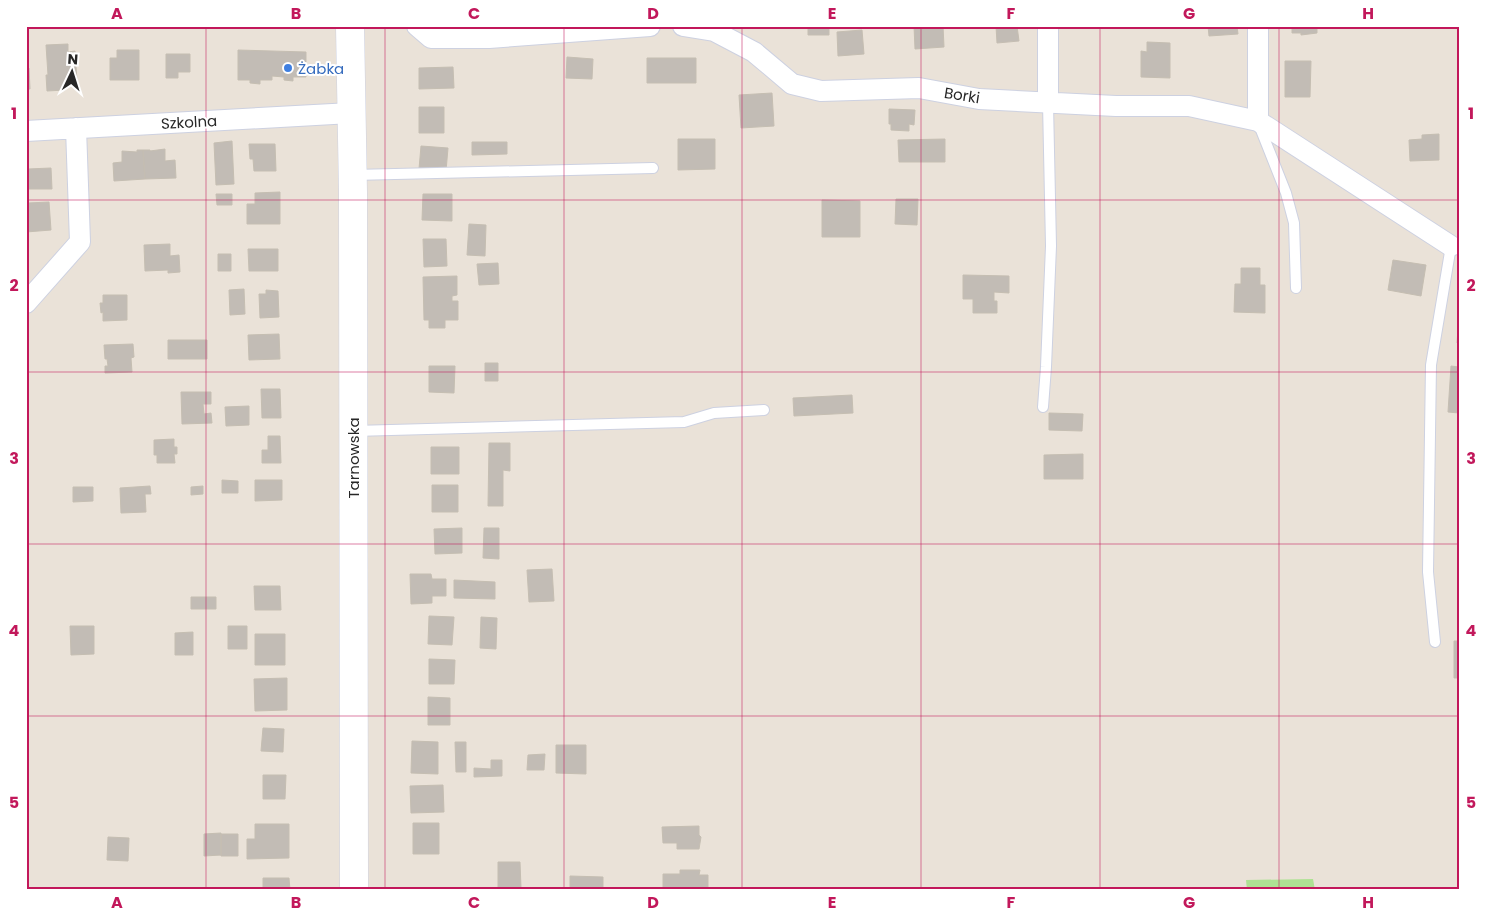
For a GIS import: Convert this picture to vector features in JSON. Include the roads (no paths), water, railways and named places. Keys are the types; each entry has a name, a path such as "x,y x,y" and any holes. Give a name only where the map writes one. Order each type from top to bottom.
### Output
{"street":[{"name":"Tarnowska","path":"350,26 354,890"},
{"path":"417,26 431,38 489,38 650,26"},
{"name":"Borki","path":"682,26 714,31 754,52 792,84 821,91 919,88 980,99 1116,106 1189,106 1258,121"},
{"path":"1048,26 1048,103"},
{"path":"1258,26 1258,121 1451,246"},
{"name":"Szkolna","path":"26,131 351,113"},
{"path":"26,303 80,242 76,128"}],"lane":[{"path":"1043,407 1051,246 1048,103"},
{"path":"1258,121 1286,193 1294,223 1296,288"},
{"path":"352,175 653,168"},
{"path":"1435,642 1428,572 1431,366 1451,246"},
{"path":"353,431 684,422 714,413 764,410"}],"place":[{"name":"Żabka","path":"288,68"}]}
